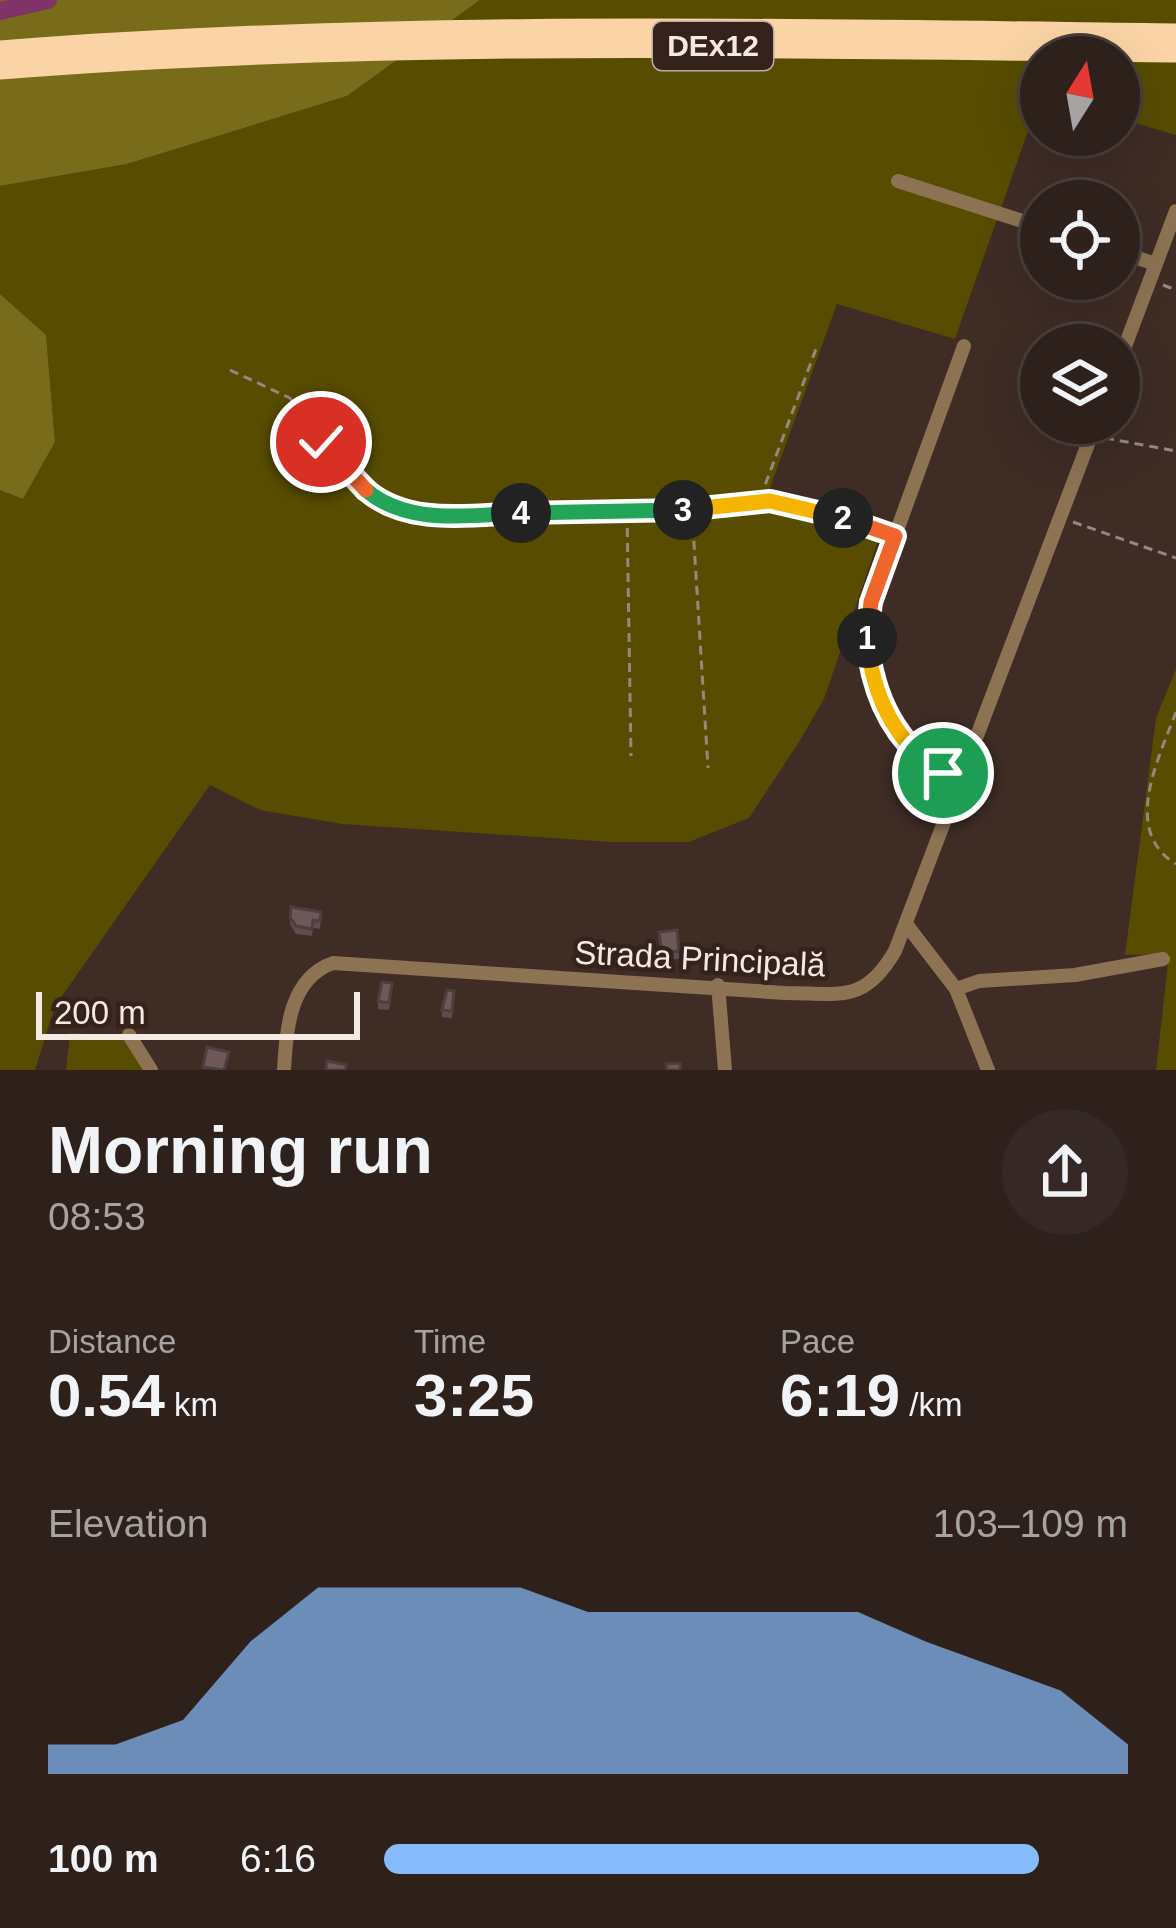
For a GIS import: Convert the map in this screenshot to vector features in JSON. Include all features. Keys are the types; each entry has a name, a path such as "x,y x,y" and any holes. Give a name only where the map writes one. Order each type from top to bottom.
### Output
{"highway":[{"name":"DEx12","path":"0,51 579,28 1176,34"},
{"name":"DEx12","path":"0,69 250,44 1176,52"}],"street":[{"path":"898,181 1020,220"},
{"path":"1133,324 1176,212"},
{"path":"1140,259 1156,264"},
{"path":"961,780 913,754 884,706 869,661 866,629 871,602 964,346"},
{"name":"Strada Principală","path":"284,1070 298,993 306,977 333,963 806,993 846,993 869,987 882,973 906,924 1088,444"},
{"path":"906,924 956,989 988,1070"},
{"path":"956,989 979,981 1075,975 1162,959"},
{"path":"718,985 724,1070"},
{"path":"129,1035 151,1070"}],"path":[{"path":"1150,280 1176,290"},
{"path":"765,501 764,488 816,349"},
{"path":"230,370 290,398 321,442 384,505 436,516 627,512 765,501 797,505 895,536"},
{"path":"1140,441 1176,451"},
{"path":"692,509 708,768"},
{"path":"627,512 631,756"},
{"path":"1060,517 1176,558"},
{"path":"1176,712 1145,823 1159,850 1176,864"}],"shaded area":[{"path":"0,0 480,0 347,96 127,164 0,186"},
{"path":"480,0 1176,0 1176,135 1140,124 1140,36 1020,36 1020,154 955,339 837,304 767,496 880,535 824,699 749,818 689,842 611,842 342,824 260,810 210,785 55,1006 35,1070 0,1070 0,490 23,499 55,442 46,336 0,294 0,186 127,164 347,96"},
{"path":"0,294 46,335 55,442 23,499 0,490"},
{"path":"1176,669 1176,1070 1156,1070 1169,954 1125,955 1156,718"},
{"path":"70,1033 124,1037 146,1070 66,1070"}],"building":[{"path":"291,907 321,912 320,921 313,920 312,929 296,926"},
{"path":"677,930 679,951 662,953 659,932"},
{"path":"382,982 392,983 389,1003 378,1001"},
{"path":"447,990 454,991 452,1011 442,1010"},
{"path":"207,1047 229,1052 224,1070 203,1067"},
{"path":"327,1061 346,1065 345,1070 326,1070"}],"waterway":[{"path":"0,11 48,0"}],"route":[{"path":"321,442 384,505 436,516 658,511 770,501 834,515 895,536 871,602 866,629 869,661 896,730 913,754 943,773"}]}
